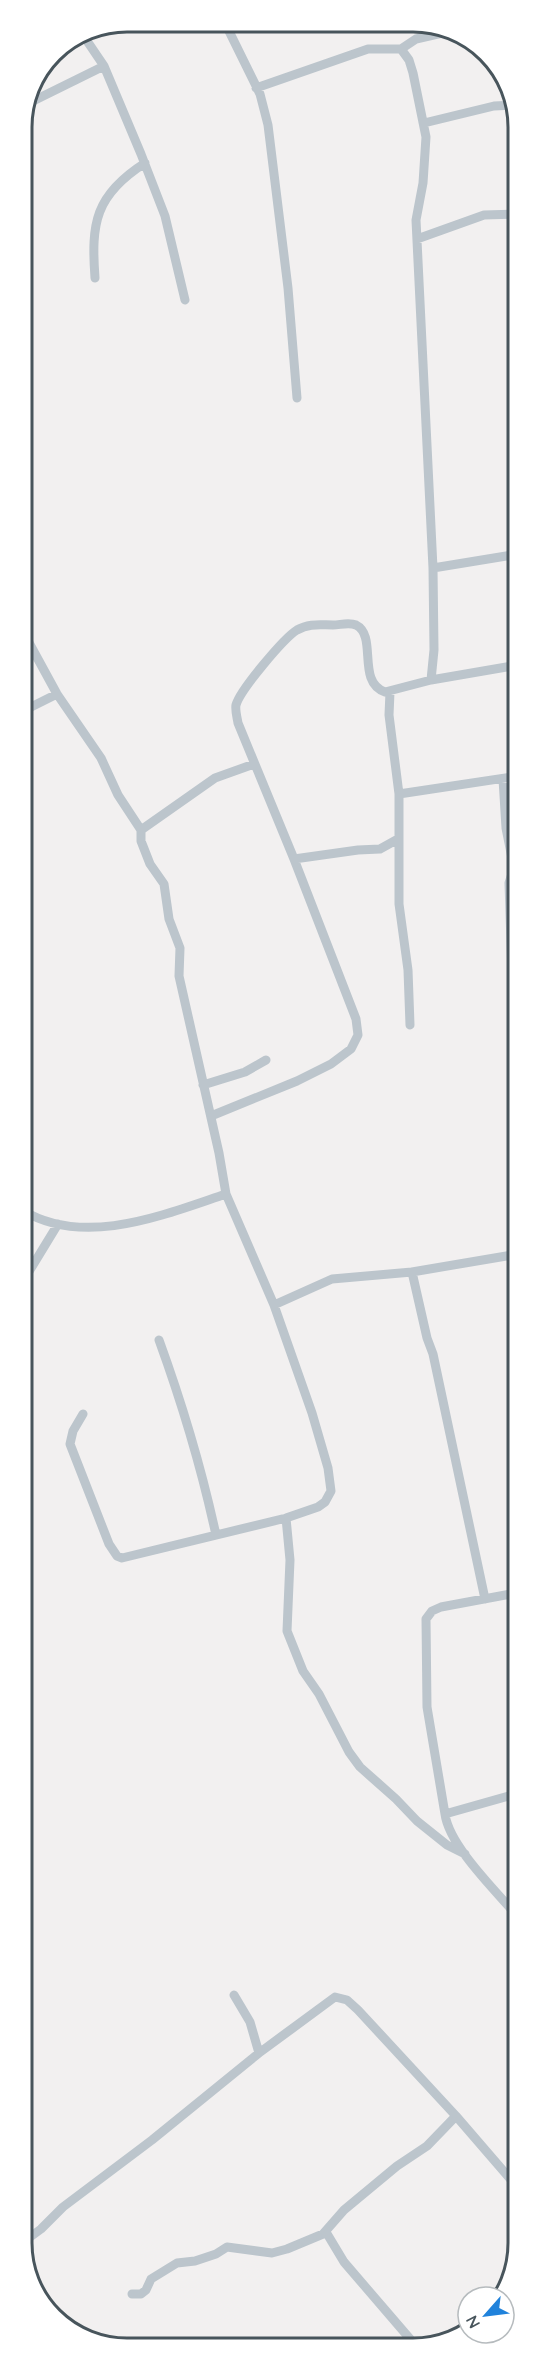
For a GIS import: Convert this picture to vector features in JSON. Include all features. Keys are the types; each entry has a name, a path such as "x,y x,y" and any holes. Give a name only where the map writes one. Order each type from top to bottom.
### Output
{"street":[{"path":"229,31 256,88 268,124 288,288 297,398"},
{"path":"256,88 368,49 401,49 416,39 436,34"},
{"path":"87,41 104,66 145,163 165,216 185,300"},
{"path":"401,49 409,60 424,123 427,155 416,220 433,568 434,650 431,680"},
{"path":"36,100 104,66"},
{"path":"424,123 494,106 506,105"},
{"path":"95,278 93,233 99,210 118,185 145,163"},
{"path":"417,239 484,215 508,214"},
{"path":"433,568 508,556"},
{"path":"211,1116 297,1081 331,1064 351,1049 358,1035 356,1019 238,723 235,706 246,688 295,631 311,624 356,625 361,629 366,642 374,687 385,693 431,680 508,667"},
{"path":"32,648 57,694 101,758 118,795 141,830 141,841 150,864 164,884 169,919 180,948 179,976 226,1194 274,1305 312,1413 328,1468 331,1491 325,1502 318,1507 286,1518 122,1558 117,1556 109,1544 70,1444 73,1431 83,1414"},
{"path":"390,692 388,715 399,794 399,904 408,970 410,1025"},
{"path":"32,707 57,694"},
{"path":"141,830 215,778 254,764"},
{"path":"399,794 508,777"},
{"path":"503,778 508,834"},
{"path":"294,859 380,849 398,839"},
{"path":"203,1085 245,1072 266,1060"},
{"path":"31,1215 46,1222 58,1224 112,1226 141,1221 226,1194"},
{"path":"31,1267 58,1224"},
{"path":"274,1305 332,1279 412,1272 508,1256"},
{"path":"412,1272 427,1338 433,1354 485,1599"},
{"path":"159,1340 187,1418 203,1474 216,1535"},
{"path":"286,1518 290,1560 287,1631 303,1671 319,1694 349,1752 360,1767 417,1821 447,1845 465,1854"},
{"path":"508,1596 441,1607 432,1611 426,1619 427,1707 444,1814 448,1827 465,1854 508,1905"},
{"path":"444,1814 508,1796"},
{"path":"234,1995 250,2022 259,2053"},
{"path":"31,2236 63,2207 143,2147 259,2053 326,2003 341,1997 358,2010 508,2176"},
{"path":"132,2294 141,2294 146,2290 151,2279 177,2263 195,2261 216,2254 227,2247 272,2253 326,2232 344,2210 397,2166 427,2146 456,2116"},
{"path":"326,2232 344,2262 409,2338"}]}
